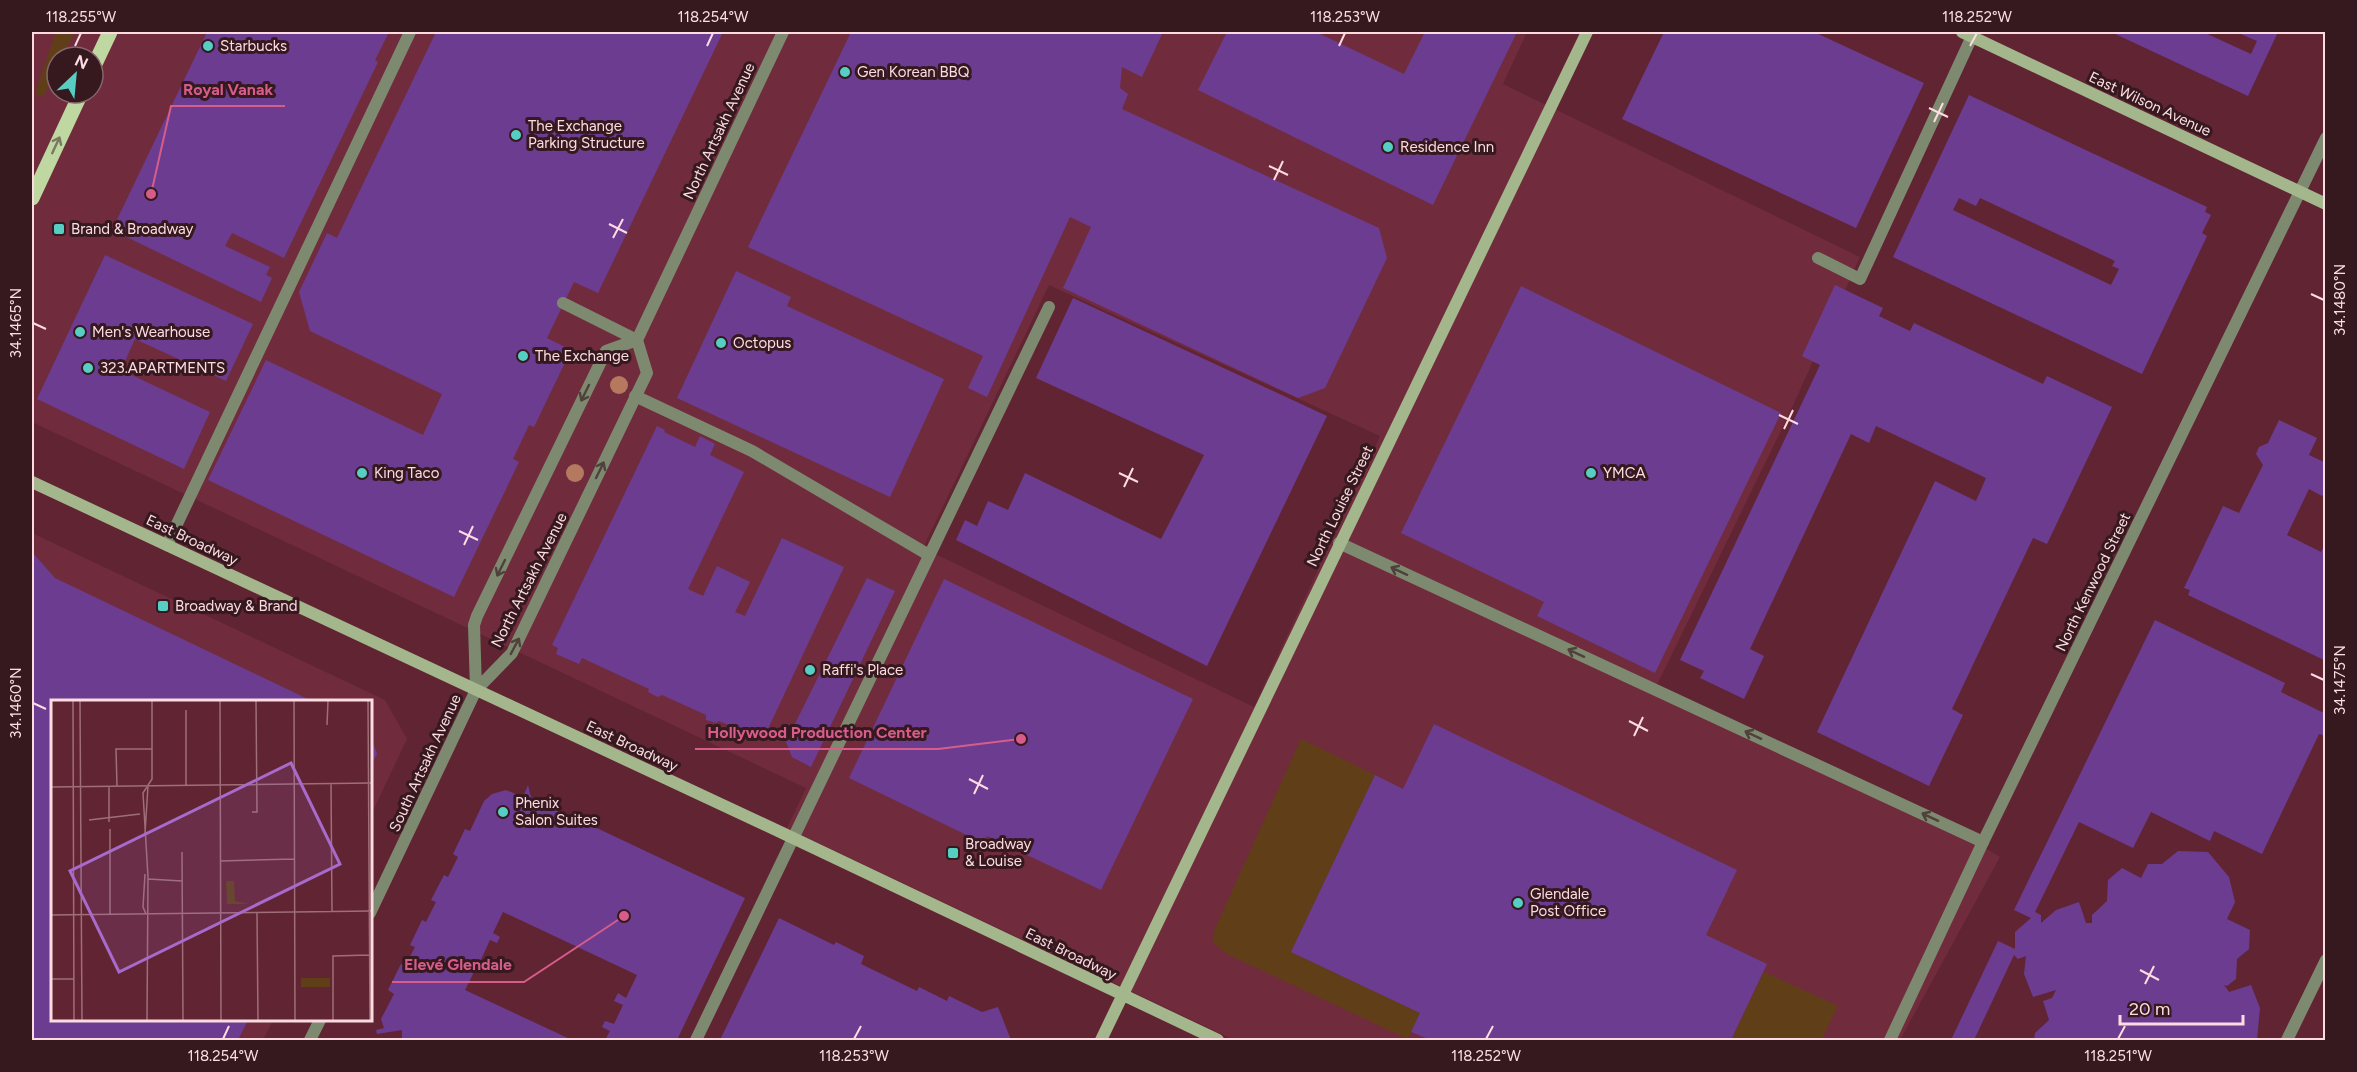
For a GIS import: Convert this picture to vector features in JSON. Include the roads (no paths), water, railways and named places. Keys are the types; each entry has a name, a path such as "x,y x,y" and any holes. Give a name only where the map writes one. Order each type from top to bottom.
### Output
{"main road":[{"path":"32,198 75,105"}],"street":[{"path":"167,545 410,32"},
{"name":"North Artsakh Avenue","path":"476,690 512,653 647,373 637,340 783,32"},
{"name":"North Louise Street","path":"1101,1041 1587,32"},
{"path":"1818,258 1860,279 1969,33"},
{"name":"East Wilson Avenue","path":"1969,33 2325,204"},
{"name":"North Kenwood Street","path":"1890,1041 1983,842 2325,138"},
{"path":"563,303 637,340"},
{"path":"696,1041 1048,307"},
{"name":"North Artsakh Avenue","path":"476,690 474,625 477,616 606,351 637,340"},
{"path":"635,396 752,452 929,555"},
{"name":"East Broadway","path":"32,482 793,838 1218,1041"},
{"path":"1339,543 1983,842"},
{"name":"South Artsakh Avenue","path":"372,910 476,690"},
{"path":"2288,1041 2325,960"},
{"path":"310,1041 320,1021"}],"place":[{"name":"Starbucks","path":"208,46"},
{"name":"Gen Korean BBQ","path":"845,72"},
{"name":"The Exchange Parking Structure","path":"516,135"},
{"name":"Residence Inn","path":"1388,147"},
{"name":"Royal Vanak","path":"151,194"},
{"name":"Brand & Broadway","path":"59,229"},
{"name":"Men's Wearhouse","path":"80,332"},
{"name":"Octopus","path":"721,343"},
{"name":"The Exchange","path":"523,356"},
{"name":"323.APARTMENTS","path":"88,368"},
{"name":"King Taco","path":"362,473"},
{"name":"YMCA","path":"1591,473"},
{"name":"Broadway & Brand","path":"163,606"},
{"name":"Raffi's Place","path":"810,670"},
{"name":"Hollywood Production Center","path":"1021,739"},
{"name":"Phenix Salon Suites","path":"503,812"},
{"name":"Broadway & Louise","path":"953,853"},
{"name":"Glendale Post Office","path":"1518,903"},
{"name":"Elevé Glendale","path":"624,916"}]}
